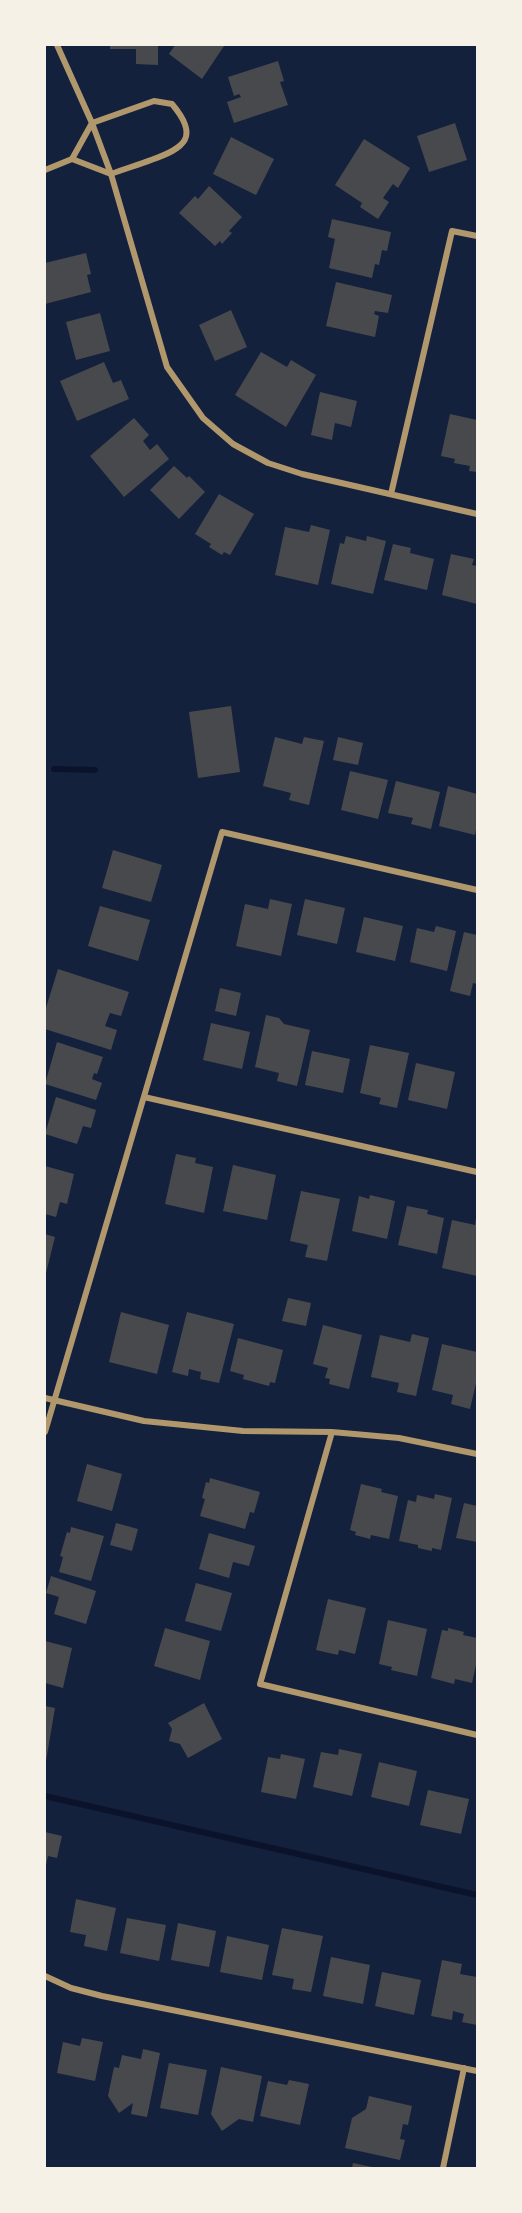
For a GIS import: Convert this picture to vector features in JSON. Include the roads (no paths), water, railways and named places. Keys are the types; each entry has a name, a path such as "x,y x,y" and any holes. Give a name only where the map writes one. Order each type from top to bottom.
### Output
{"street":[{"path":"57,45 92,123 111,174 166,367 203,418 233,444 268,463 302,474 477,514"},
{"path":"45,170 72,159 92,123 154,101 172,104 182,116 186,130 185,142 176,151 111,174 72,159"},
{"path":"391,494 452,231 477,236"},
{"path":"45,1432 222,832 477,890"},
{"path":"144,1097 477,1172"},
{"path":"45,1398 144,1421 243,1431 332,1432 399,1438 477,1454"},
{"path":"332,1432 260,1684 477,1735"},
{"path":"45,1976 70,1988 102,1996 477,2071"},
{"path":"443,2168 464,2068"}],"waterway":[{"path":"54,769 95,770"},
{"path":"45,1796 477,1895"}]}
